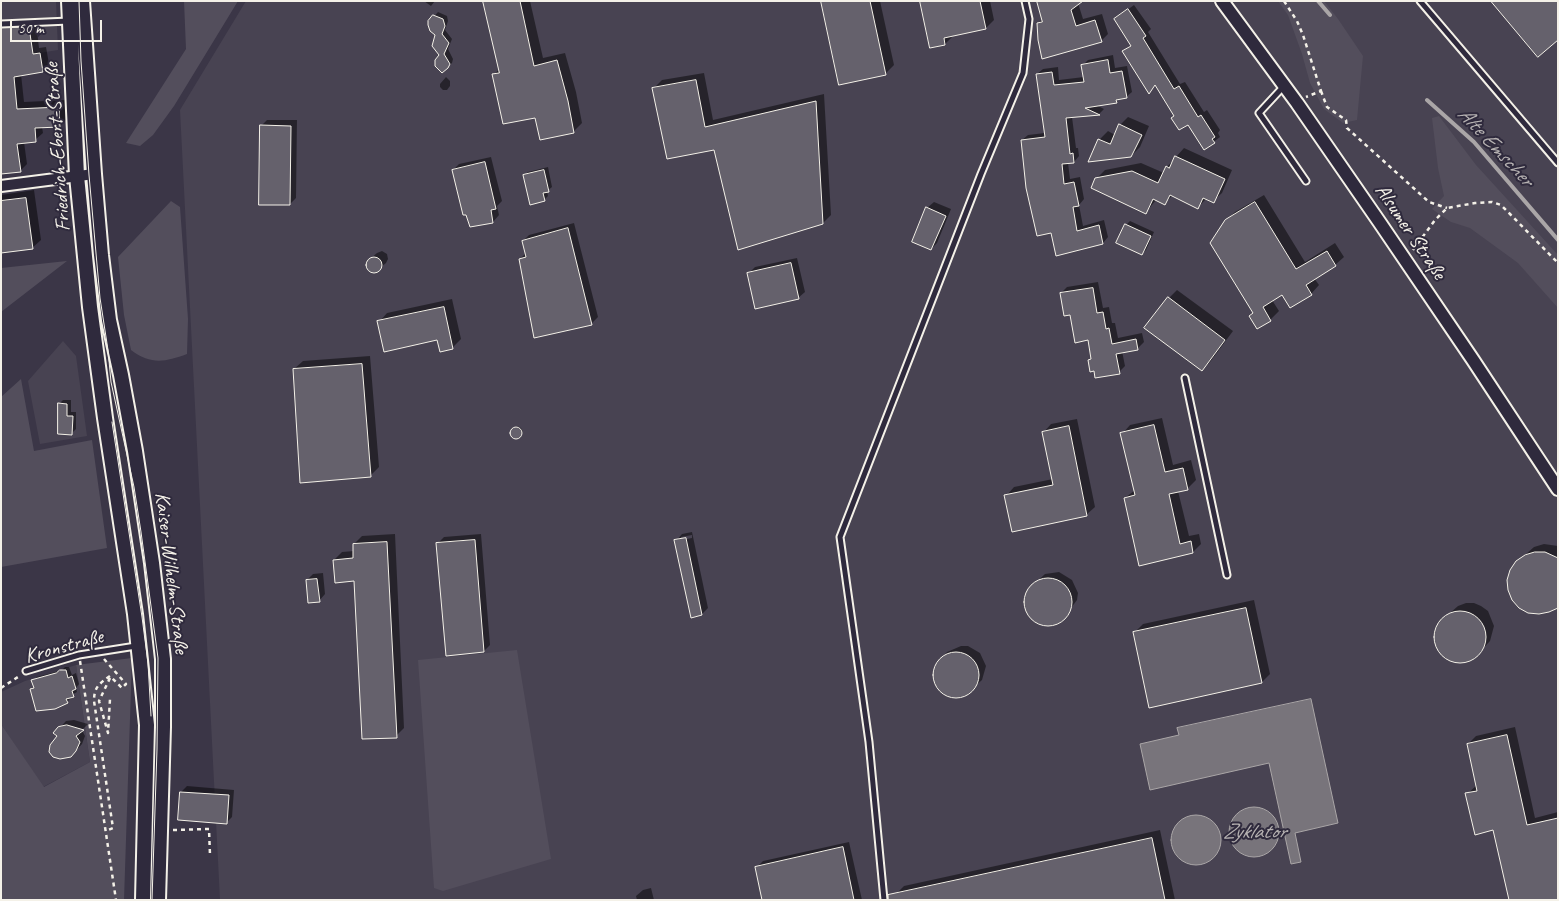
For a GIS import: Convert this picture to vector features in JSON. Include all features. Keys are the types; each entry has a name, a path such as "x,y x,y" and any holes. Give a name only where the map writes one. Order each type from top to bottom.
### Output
{"main road":[{"name":"Friedrich-Ebert-Straße","path":"69,1 77,176 86,261"},
{"name":"Friedrich-Ebert-Straße","path":"82,1 101,255"},
{"name":"Kaiser-Wilhelm-Straße","path":"101,255 109,320 121,375 152,563 163,658 158,900"},
{"name":"Kaiser-Wilhelm-Straße","path":"86,261 105,418 139,646 147,725 142,900"}],"street":[{"name":"Alsumer Straße","path":"1222,1 1297,103 1473,360 1558,489"},
{"path":"1,186 94,174"}],"lane":[{"path":"884,900 869,742 840,537 981,174 1023,73 1029,19 1025,1"},
{"path":"1420,1 1558,163"},
{"path":"1,24 70,21"},
{"path":"1284,85 1259,113 1306,181"},
{"path":"1185,378 1227,575"},
{"name":"Kronstraße","path":"26,671 79,655 139,646"}],"path":[{"path":"1284,1 1297,21 1303,35 1328,107 1346,120 1348,128 1429,202 1447,208 1492,202 1501,206 1558,263"},
{"path":"1297,103 1321,91"},
{"path":"1405,262 1424,233 1447,208"},
{"path":"79,655 116,900"},
{"path":"110,676 122,688 126,684 113,669"},
{"name":"Kronstraße","path":"1,688 26,671"},
{"path":"106,831 113,828 94,691 101,682 110,676"},
{"path":"110,676 99,701 108,732 110,699"},
{"path":"160,830 209,830 210,854"}],"shaded area":[{"path":"1,1 56,1 58,50 1,59"},
{"path":"184,1 238,1 174,106 153,135 140,146 126,143 186,49"},
{"path":"246,1 1558,1 1558,900 220,900 180,110"},
{"path":"1278,1 1324,1 1363,56 1357,120 1343,123 1324,109 1310,83 1288,15"},
{"path":"1439,116 1476,165 1558,255 1558,308 1518,263 1470,228 1451,222 1432,209 1444,196 1438,168 1432,118"},
{"path":"171,201 180,207 188,319 187,354 158,361 145,358 131,350 124,315 118,257"},
{"path":"67,261 1,312 1,268"},
{"path":"63,341 76,356 87,436 40,444 28,381"},
{"path":"21,379 34,451 92,440 107,548 1,567 1,397"},
{"path":"517,650 551,859 443,891 434,888 418,660"},
{"path":"132,658 124,900 1,900 1,724 44,787 90,762 76,665"},
{"path":"76,665 90,762 43,787 1,724 1,692 25,681"}],"water":[{"path":"1311,699 1338,823 1295,833 1301,862 1291,864 1269,763 1150,790 1140,744 1179,735 1177,728"},
{"name":"Zyklator","path":"1249,807 1259,807 1272,814 1279,827 1279,837 1272,850 1259,857 1249,857 1240,853 1233,846 1229,837 1229,827 1233,818 1240,811"},
{"name":"Zyklator","path":"1191,815 1201,815 1214,822 1221,835 1221,845 1214,858 1201,865 1191,865 1182,861 1175,854 1171,845 1171,835 1175,826 1182,819"}],"building":[{"path":"483,1 520,1 534,66 557,60 574,133 540,140 535,118 503,124 492,74 499,73"},
{"path":"821,1 870,1 886,75 839,85"},
{"path":"920,1 980,1 986,29 944,38 945,45 930,48"},
{"path":"1037,1 1083,1 1071,10 1076,26 1095,20 1102,42 1042,59 1037,23 1042,22"},
{"path":"1491,1 1558,1 1558,40 1538,57"},
{"path":"1128,9 1146,36 1143,38 1174,89 1179,86 1198,117 1201,115 1215,137 1212,139 1215,143 1204,150 1188,125 1179,130 1171,118 1174,116 1155,85 1149,94 1122,51 1131,46 1114,19"},
{"path":"433,15 443,19 445,26 442,34 449,43 444,54 450,64 442,73 435,66 435,60 439,55 432,46 435,35 430,31 428,25 428,21"},
{"path":"29,27 33,54 40,53 43,72 14,77 17,109 59,107 60,127 35,128 36,142 17,144 21,172 1,174 1,28"},
{"path":"1108,60 1110,73 1122,71 1127,98 1116,100 1117,103 1085,108 1100,115 1066,118 1070,154 1073,153 1074,163 1062,164 1064,184 1074,182 1079,206 1073,207 1077,231 1099,225 1103,244 1056,256 1051,233 1037,236 1026,188 1021,140 1045,137 1036,74 1052,72 1054,85 1084,82 1081,65"},
{"path":"696,80 705,127 816,101 823,224 738,250 714,150 667,159 652,88"},
{"path":"1119,124 1142,135 1131,157 1088,162 1098,139 1110,144"},
{"path":"260,125 291,126 290,205 259,205"},
{"path":"1175,156 1225,179 1214,203 1203,198 1198,209 1170,195 1165,205 1153,199 1146,214 1091,188 1095,178 1132,171 1158,183 1166,166 1169,168"},
{"path":"485,162 496,209 491,210 493,223 470,227 466,215 463,215 452,170"},
{"path":"544,170 549,192 543,193 545,201 530,205 523,175"},
{"path":"26,198 33,249 1,253 1,201"},
{"path":"1255,202 1296,269 1327,251 1336,266 1306,285 1312,295 1290,308 1282,295 1263,307 1271,321 1257,329 1249,316 1253,313 1210,243 1225,220"},
{"path":"926,207 946,216 931,250 912,242"},
{"path":"1125,224 1151,236 1142,255 1116,243"},
{"path":"568,228 592,325 534,338 519,259 526,257 522,241"},
{"path":"374,257 380,259 382,265 380,271 374,273 368,271 366,265 368,259"},
{"path":"791,263 799,299 755,309 747,273"},
{"path":"1093,288 1097,313 1103,312 1106,329 1109,328 1112,344 1136,339 1138,350 1116,354 1120,374 1095,378 1094,371 1090,372 1088,360 1091,359 1088,340 1075,343 1070,315 1064,316 1060,293"},
{"path":"1168,297 1225,340 1202,371 1144,328"},
{"path":"444,307 453,349 440,352 437,340 384,352 377,321"},
{"path":"362,364 371,477 300,483 293,369"},
{"path":"58,403 67,404 67,416 73,416 72,435 58,434"},
{"path":"1154,425 1165,472 1183,468 1188,490 1169,494 1180,544 1191,541 1193,553 1139,566 1124,498 1135,495 1120,433"},
{"path":"1069,426 1087,516 1012,532 1004,495 1053,485 1042,432"},
{"path":"518,427 521,428 521,438 514,439 511,438 510,431 511,428"},
{"path":"686,538 702,615 691,618 674,540"},
{"path":"475,540 484,652 446,656 436,543"},
{"path":"387,542 397,738 362,739 354,581 335,583 333,560 353,558 353,544"},
{"path":"1545,552 1558,558 1558,608 1539,614 1528,613 1519,608 1512,600 1507,580 1510,570 1516,561 1525,555"},
{"path":"1043,578 1053,578 1065,585 1072,597 1072,607 1065,619 1053,626 1043,626 1035,622 1028,615 1024,607 1024,597 1028,589 1035,582"},
{"path":"317,579 320,602 308,603 306,580"},
{"path":"1246,608 1262,683 1149,708 1133,632"},
{"path":"1460,611 1474,615 1482,623 1486,637 1482,651 1474,659 1460,663 1446,659 1438,651 1434,637 1438,623 1446,615"},
{"path":"961,652 973,658 978,666 978,684 973,692 965,697 951,698 939,692 934,684 933,670 939,658 947,653"},
{"path":"60,670 66,670 68,678 72,676 76,689 72,691 74,697 66,699 68,703 55,709 36,711 30,689 34,688 31,680 56,673"},
{"path":"67,725 84,730 76,736 80,742 71,757 60,759 53,757 49,752 50,745 57,736 53,733 58,727"},
{"path":"1507,735 1527,825 1558,818 1558,900 1509,900 1493,830 1475,835 1465,793 1477,791 1467,744"},
{"path":"180,792 229,795 227,824 178,820"},
{"path":"1152,838 1165,900 888,900 888,895"},
{"path":"843,847 854,900 762,900 755,867"}],"waterway":[{"name":"Alte Emscher","path":"1318,1 1330,15"},
{"name":"Alte Emscher","path":"1427,100 1474,142 1558,240"}],"tram line":[{"path":"79,1 89,175 100,298 111,382 134,487 158,658 152,900"},
{"path":"112,422 142,617 148,663 151,716"}]}
